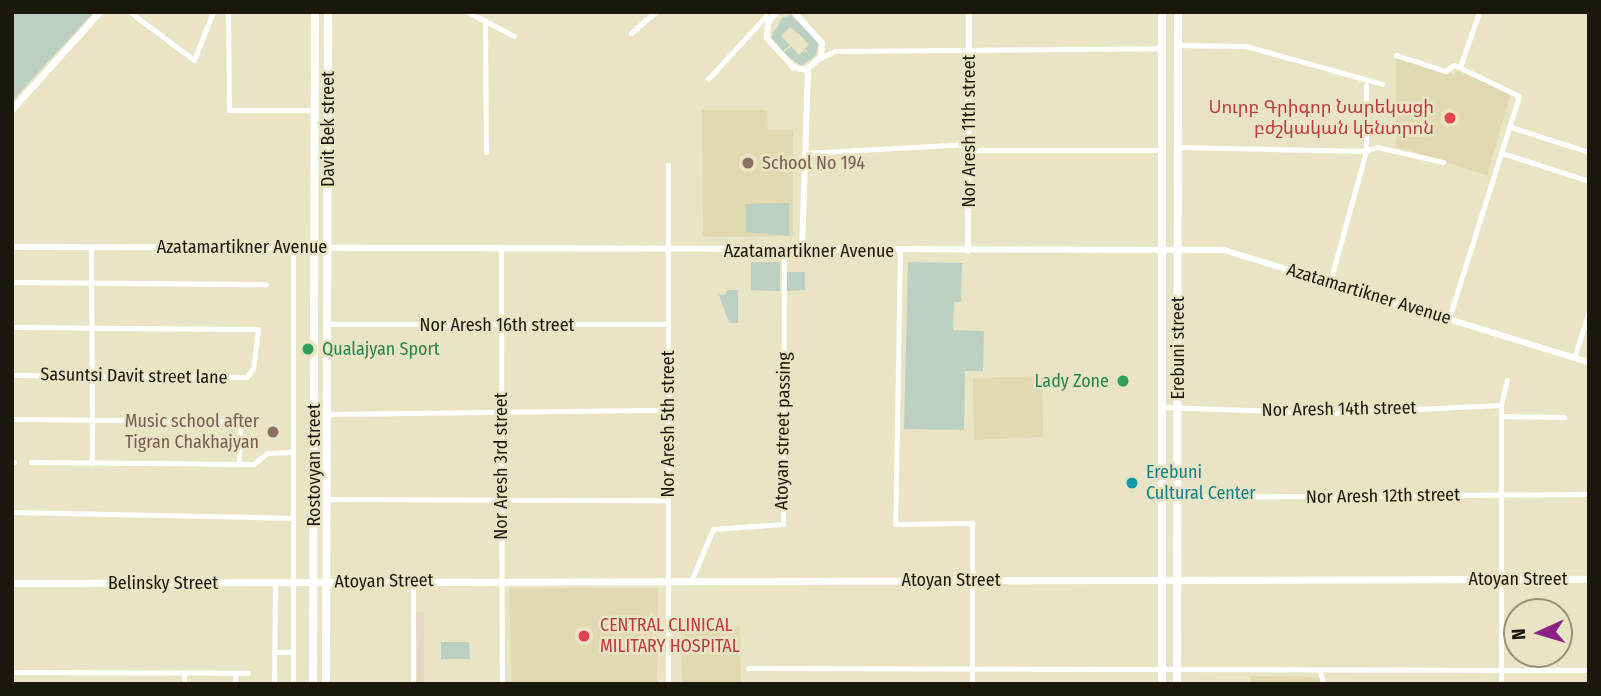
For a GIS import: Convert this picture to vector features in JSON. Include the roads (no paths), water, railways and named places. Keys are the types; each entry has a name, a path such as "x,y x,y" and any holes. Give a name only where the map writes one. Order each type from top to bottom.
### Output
{"main road":[{"path":"12,109 99,12"},
{"name":"Davit Bek street","path":"314,12 314,246"},
{"name":"Davit Bek street","path":"327,246 328,12"},
{"name":"Erebuni street","path":"1162,12 1162,684"},
{"name":"Erebuni street","path":"1177,684 1178,12"},
{"name":"Rostovyan street","path":"313,684 314,246"},
{"name":"Rostovyan street","path":"326,684 327,246"},
{"name":"Atoyan Street","path":"314,582 1589,579"},
{"name":"Belinsky Street","path":"12,583 314,582"}],"street":[{"path":"130,12 194,60 213,12"},
{"path":"228,12 229,110 315,110"},
{"path":"468,12 514,36"},
{"path":"631,33 654,12"},
{"path":"794,12 822,43 835,51"},
{"name":"Nor Aresh 11th street","path":"968,251 969,12"},
{"path":"1460,68 1479,12"},
{"path":"771,15 767,38 804,81"},
{"path":"709,79 771,15"},
{"path":"485,20 486,152"},
{"path":"821,58 822,43"},
{"path":"1178,45 1246,46 1382,84"},
{"path":"802,251 804,81 807,69 821,58 835,51 1162,48"},
{"path":"1396,55 1445,71 1452,65 1516,93 1511,127 1449,318"},
{"path":"796,69 807,69"},
{"path":"1330,282 1366,151 1366,85"},
{"path":"1511,127 1589,152"},
{"path":"804,153 969,144 973,150 1162,150"},
{"path":"1178,147 1366,151 1377,147 1443,162"},
{"path":"1502,153 1589,181"},
{"name":"Nor Aresh 5th street","path":"668,165 668,684"},
{"path":"293,246 293,684"},
{"name":"Azatamartikner Avenue","path":"12,247 327,246 784,252 1224,250 1589,362"},
{"path":"91,247 92,463"},
{"name":"Nor Aresh 3rd street","path":"501,249 502,684"},
{"path":"900,250 895,524 972,523 972,684"},
{"name":"Atoyan street passing","path":"691,581 712,529 783,524 784,252"},
{"path":"12,282 266,284"},
{"path":"1574,358 1589,312"},
{"name":"Nor Aresh 16th street","path":"327,324 667,324"},
{"path":"12,327 92,330"},
{"name":"Sasuntsi Davit street lane","path":"12,375 247,377 253,368 258,329 92,330"},
{"path":"1501,684 1501,405 1507,380"},
{"name":"Nor Aresh 14th street","path":"1162,407 1331,413 1501,405"},
{"path":"327,414 667,410"},
{"path":"1501,416 1564,417"},
{"path":"12,419 238,421 239,464"},
{"path":"31,462 253,464 273,452 293,452"},
{"name":"Nor Aresh 12th street","path":"1177,497 1589,494"},
{"path":"327,499 667,500"},
{"path":"12,512 293,518"},
{"path":"413,580 413,684"},
{"path":"274,684 275,583"},
{"path":"274,652 292,652"},
{"path":"748,668 1320,672 1589,670"},
{"path":"12,672 248,674"},
{"path":"1320,672 1324,684"},
{"path":"184,673 184,684"},
{"path":"234,684 235,673"}],"place":[{"name":"Սուրբ Գրիգոր Նարեկացի բժշկական կենտրոն","path":"1450,118"},
{"name":"School No 194","path":"748,163"},
{"name":"Qualajyan Sport","path":"308,349"},
{"name":"Lady Zone","path":"1123,381"},
{"name":"Music school after Tigran Chakhajyan","path":"273,432"},
{"name":"Erebuni Cultural Center","path":"1132,483"},
{"name":"CENTRAL CLINICAL MILITARY HOSPITAL","path":"584,636"}]}
